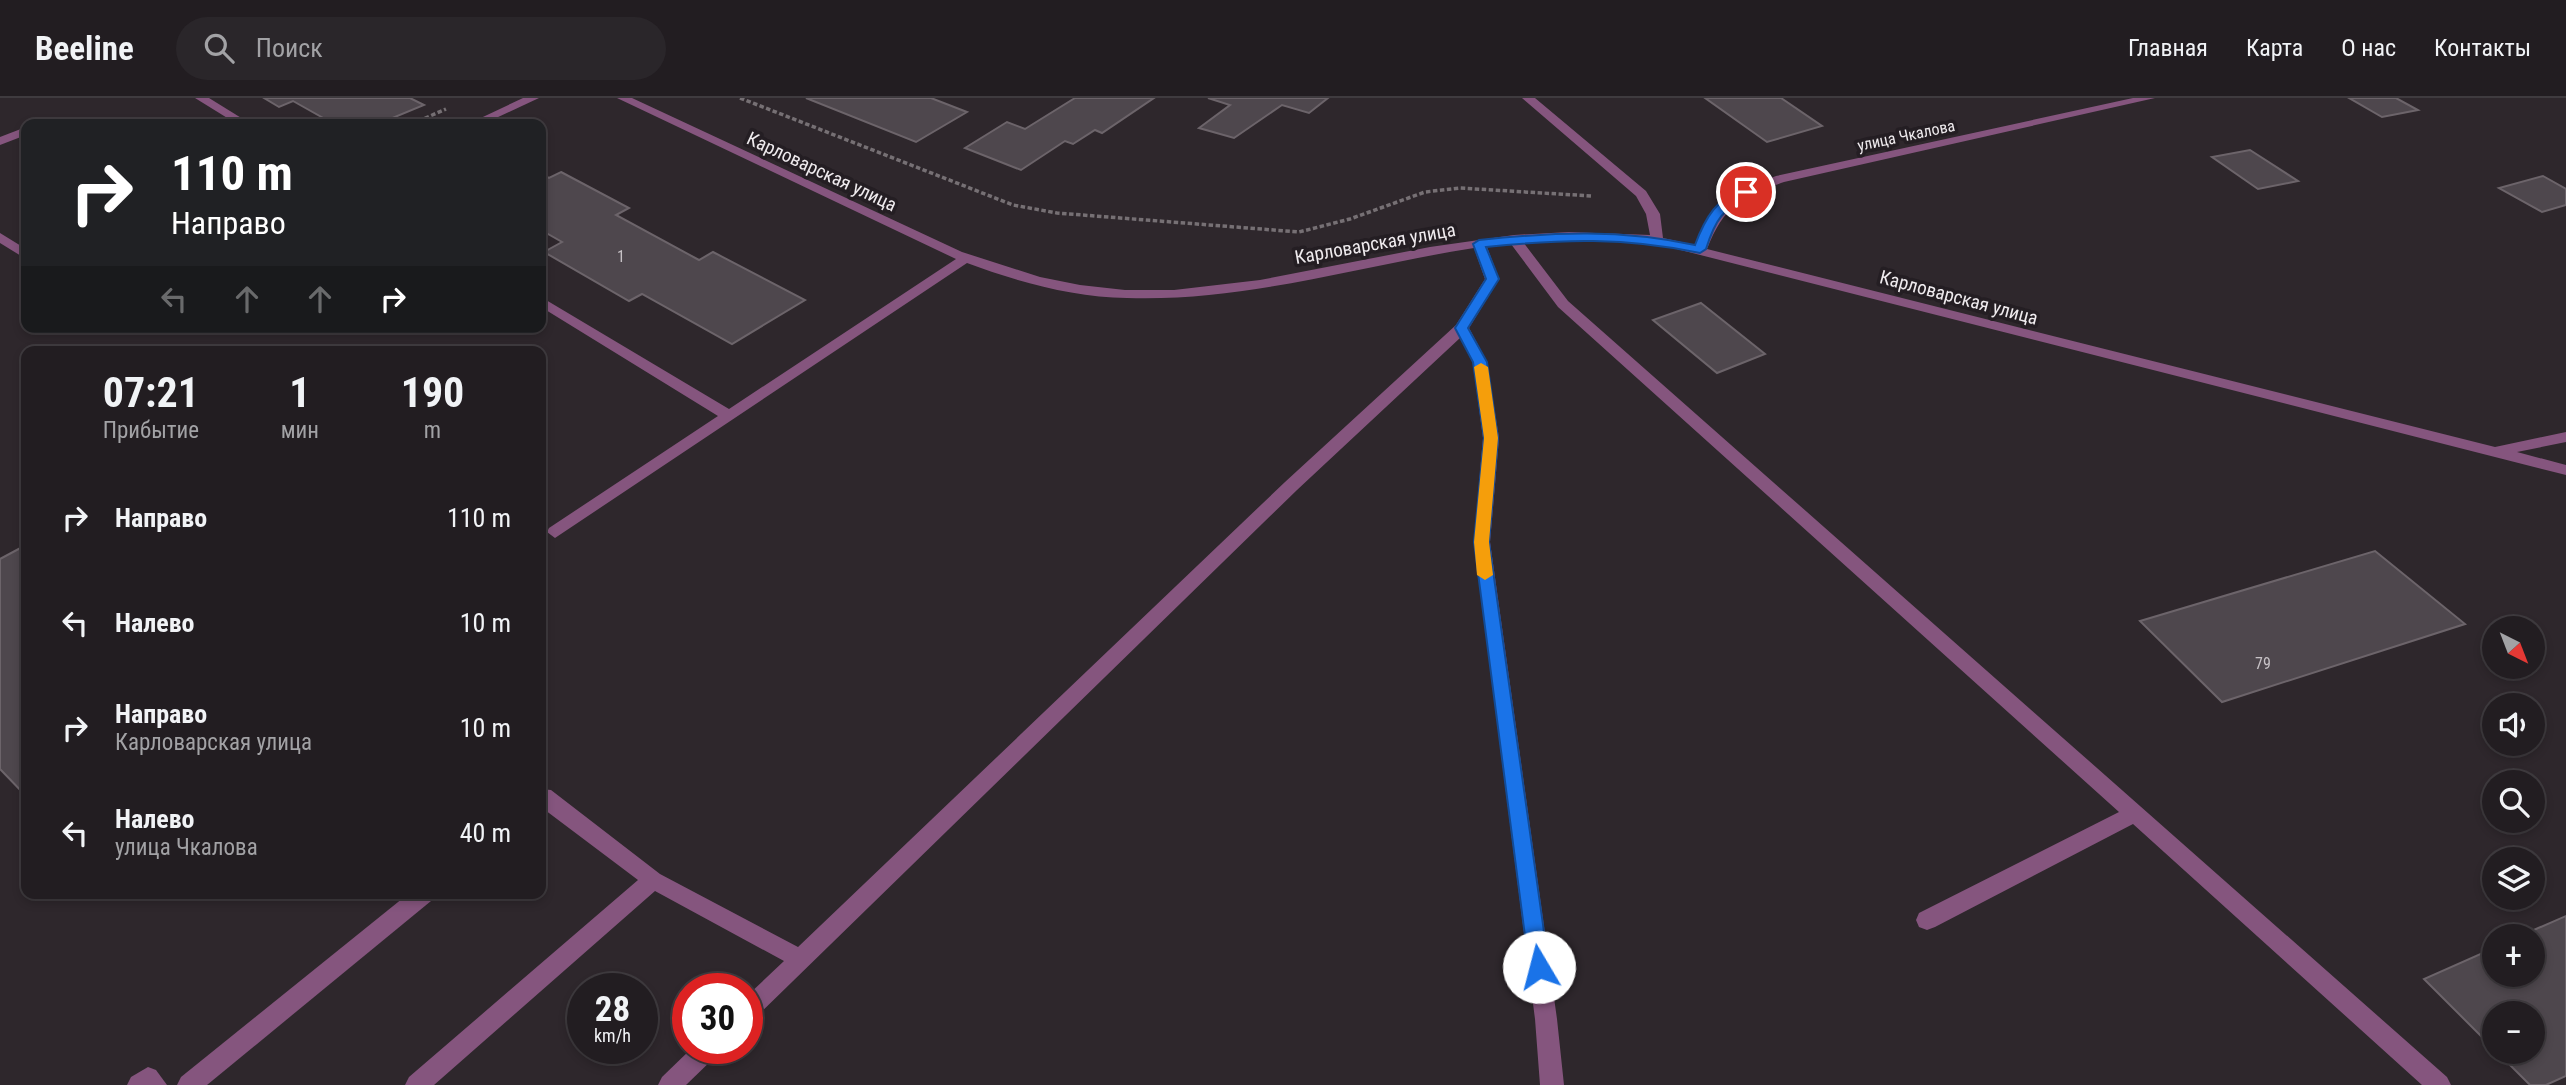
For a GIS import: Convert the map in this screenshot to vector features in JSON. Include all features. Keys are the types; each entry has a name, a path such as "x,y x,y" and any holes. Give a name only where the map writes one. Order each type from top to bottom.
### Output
{"street":[{"path":"201,98 237,119"},
{"path":"485,119 533,98"},
{"name":"Карловарская улица","path":"623,98 964,259 1029,281 1170,294 1226,290 1514,239 1563,235 1657,240 2566,470"},
{"path":"1528,98 1641,194 1653,214 1657,240"},
{"name":"улица Чкалова","path":"1700,249 1710,221 1723,205 1746,192 1780,179 2149,98"},
{"path":"0,141 21,133"},
{"path":"0,237 21,252"},
{"path":"1514,239 1563,304 2438,1085"},
{"path":"763,997 1291,485 1462,328 1492,279 1479,244"},
{"path":"555,532 964,259"},
{"path":"546,304 730,416"},
{"path":"1462,328 1480,362 1491,438 1482,542 1546,1019 1552,1085"},
{"path":"2496,452 2566,436"},
{"path":"546,798 653,880 802,960"},
{"path":"1927,919 2136,813"},
{"path":"417,1085 653,880"},
{"path":"189,1085 418,899"},
{"path":"670,1085 692,1064"},
{"path":"139,1085 148,1078 155,1085"}],"path":[{"path":"740,98 1013,205 1057,213 1299,232 1350,219 1425,192 1460,187 1543,190 1612,198 1641,194"},
{"path":"424,119 447,109"}],"building":[{"path":"264,98 410,98 424,105 390,119 325,119 293,101 279,107"},
{"path":"806,98 931,98 967,112 916,142"},
{"path":"1075,98 1154,98 1102,133 1095,130 1073,144 1065,141 1021,170 965,148 1007,122 1025,129"},
{"path":"1208,98 1328,98 1309,113 1282,105 1234,138 1199,128 1230,105"},
{"path":"1705,98 1781,98 1822,126 1767,142"},
{"path":"2349,98 2396,98 2418,110 2382,117"},
{"path":"2250,150 2298,181 2258,189 2212,157"},
{"path":"561,172 629,208 616,215 699,260 713,252 805,300 732,344 642,294 629,301 546,253 562,242 546,233 546,176 549,178"},
{"path":"2543,176 2566,189 2566,205 2542,212 2499,188"},
{"path":"1701,303 1765,354 1717,373 1653,320"},
{"path":"21,548 21,791 0,769 0,559"},
{"path":"2375,551 2465,624 2222,702 2140,621"},
{"path":"2566,916 2566,1076 2546,1085 2530,1085 2509,1064 2545,1064 2545,1001 2482,1001 2482,1037 2424,979 2482,953 2482,987 2545,987 2545,925"}],"slow traffic":[{"path":"1481,367 1491,438 1482,542 1485,575"}],"route":[{"path":"1539,967 1491,629 1482,542 1491,438 1480,362 1462,328 1480,304 1492,279 1479,244 1563,235 1610,236 1657,240 1700,249 1710,221 1723,205 1746,192"}]}
